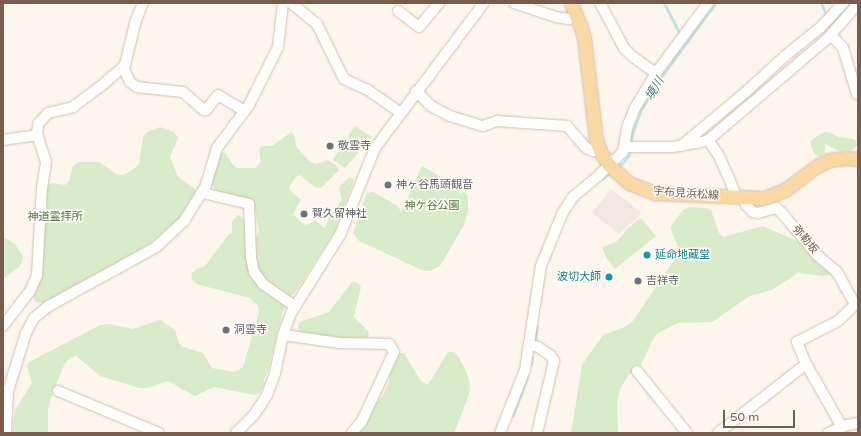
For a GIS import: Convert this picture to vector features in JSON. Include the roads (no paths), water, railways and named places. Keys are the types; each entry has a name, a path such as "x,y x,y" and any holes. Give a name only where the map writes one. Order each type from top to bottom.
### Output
{"main road":[{"name":"宇布見浜松線","path":"571,3 584,38 594,133 599,149 612,169 638,188 655,192 740,198 764,198 785,190 815,167 830,160 846,158 858,159"}],"street":[{"path":"3,326 28,295 37,275 42,188 46,162 38,135 38,124 48,113 73,107 100,87 123,67 127,61 136,20 143,3"},
{"path":"6,433 8,391 26,333 34,318 47,307 156,247 184,221 203,193 217,148 245,111 278,47 283,3"},
{"path":"291,3 317,24 344,79 368,90 400,112"},
{"path":"398,11 419,27 439,3"},
{"path":"236,433 254,415 267,395 275,373 283,335 295,306 340,235 371,155 381,138 400,112 484,3"},
{"path":"514,3 556,17 569,19 577,16"},
{"path":"600,3 624,48 633,57 656,73"},
{"path":"630,147 626,134 632,116 656,73 708,3"},
{"path":"681,146 743,94 785,56 821,27 843,3"},
{"path":"500,433 521,383 530,345 538,278 550,242 567,205 573,197 612,169 620,157 630,147 681,146 703,143 708,140 831,35 858,4"},
{"path":"831,35 843,48 857,94"},
{"path":"123,67 130,82 137,87 183,92 204,110 206,110 218,95 245,111"},
{"path":"416,91 432,106 450,116 483,126 496,121 567,126 586,148 594,151 599,149"},
{"path":"3,140 38,135"},
{"path":"708,140 719,156 734,191 740,198"},
{"path":"203,193 249,204 251,257 254,272 263,284 295,306"},
{"name":"弥勒坂","path":"740,198 753,212 758,213 776,208 782,212 818,256 837,272 857,303"},
{"path":"847,428 806,364 798,342 838,321 857,303"},
{"path":"283,335 339,343 389,344 394,352 362,421 352,433"},
{"path":"530,345 538,347 550,355 554,361 537,433"},
{"path":"718,433 806,364"},
{"path":"637,371 687,433"},
{"path":"58,391 159,433"},
{"path":"828,433 847,428 858,423"}],"water":[{"path":"715,3 718,3 663,78 642,112 634,135 631,156 619,170 615,166 623,162 629,154 631,134 640,111 660,76"}],"waterway":[{"path":"664,3 680,35"},
{"path":"821,3 826,14"},
{"name":"境川","path":"601,179 611,172"},
{"path":"535,340 537,326"},
{"path":"531,364 532,357"},
{"path":"513,415 527,377"}],"place":[{"name":"敬雲寺","path":"330,146"},
{"name":"神ヶ谷馬頭観音","path":"388,185"},
{"name":"賀久留神社","path":"304,214"},
{"name":"延命地蔵堂","path":"647,255"},
{"name":"波切大師","path":"609,277"},
{"name":"吉祥寺","path":"638,281"},
{"name":"洞雲寺","path":"226,330"}],"park label":[{"name":"神ケ谷公園","path":"432,206"},
{"name":"神道霊拝所","path":"55,217"}]}
